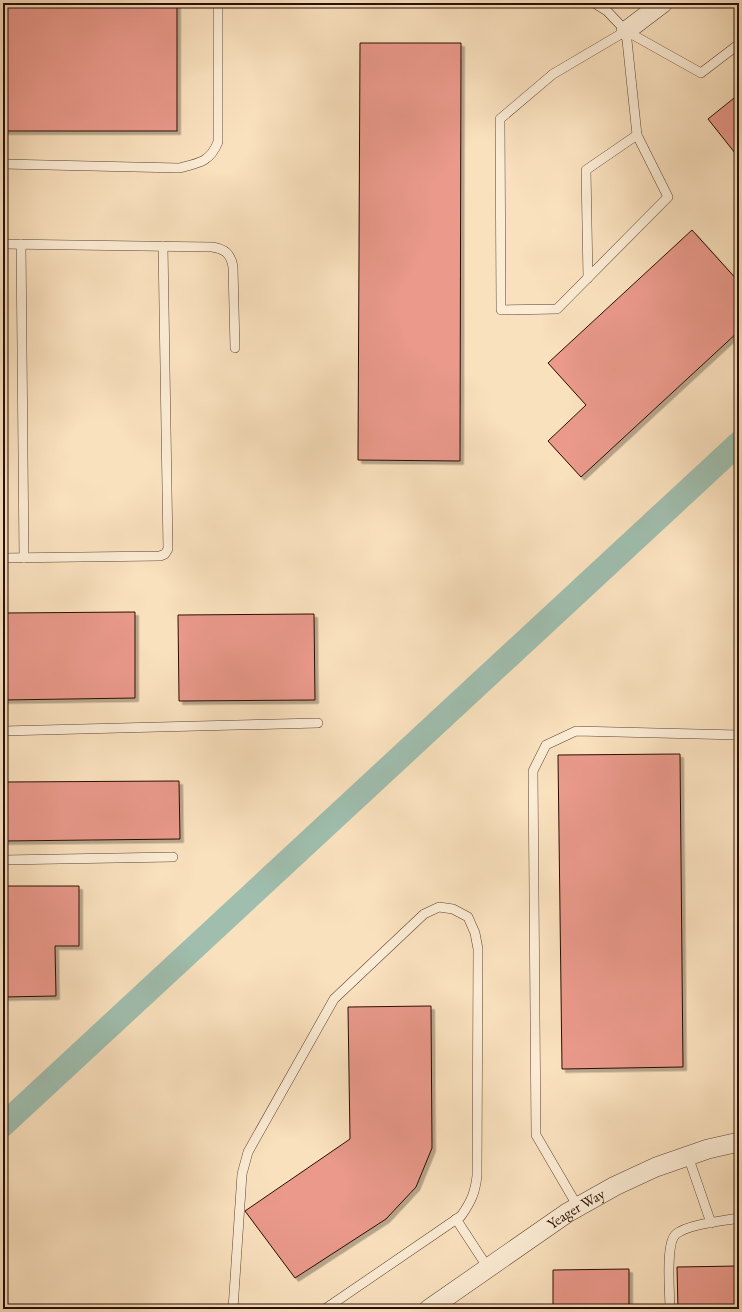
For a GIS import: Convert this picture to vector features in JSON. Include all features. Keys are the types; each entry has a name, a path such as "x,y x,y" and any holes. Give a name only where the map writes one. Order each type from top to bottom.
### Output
{"street":[{"path":"626,30 663,3"},
{"name":"Yeager Way","path":"429,1309 567,1213 615,1186 656,1167 708,1149 739,1142"}],"lane":[{"path":"3,164 179,168 199,163 214,153 218,142 218,3"},
{"path":"594,3 607,11 626,30 702,73 739,44"},
{"path":"626,30 637,135 668,197 557,309 501,310 500,119 553,74 626,30"},
{"path":"588,278 586,170 637,135"},
{"path":"3,244 220,248 228,253 232,259 235,348"},
{"path":"21,244 24,558"},
{"path":"3,558 160,556 165,554 168,549 164,246"},
{"path":"3,730 318,723"},
{"path":"578,1207 536,1135 533,771 546,745 576,731 739,735"},
{"path":"3,860 173,857"},
{"path":"234,1309 242,1174 248,1152 334,999 424,914 439,907 453,909 468,917 475,933 478,949 476,1189 470,1204 461,1216 325,1309"},
{"path":"688,1156 711,1224"},
{"path":"670,1309 670,1245 675,1234 684,1229 739,1218"},
{"path":"456,1219 488,1268"}],"building":[{"path":"3,3 177,3 177,131 3,131"},
{"path":"360,43 461,43 460,461 358,460"},
{"path":"739,94 739,158 708,119"},
{"path":"692,230 739,282 739,331 581,477 548,441 586,405 548,363"},
{"path":"135,612 135,698 3,700 3,613"},
{"path":"314,614 315,700 179,701 178,615"},
{"path":"680,754 683,1067 562,1069 558,755"},
{"path":"179,781 180,839 3,841 3,782"},
{"path":"3,886 79,886 79,946 55,946 56,996 3,997"},
{"path":"431,1006 432,1148 416,1187 386,1219 295,1278 245,1211 350,1139 348,1007"},
{"path":"739,1266 739,1309 678,1309 677,1267"},
{"path":"629,1269 629,1309 553,1309 553,1270"}],"waterway":[{"path":"3,1125 739,443"}]}
